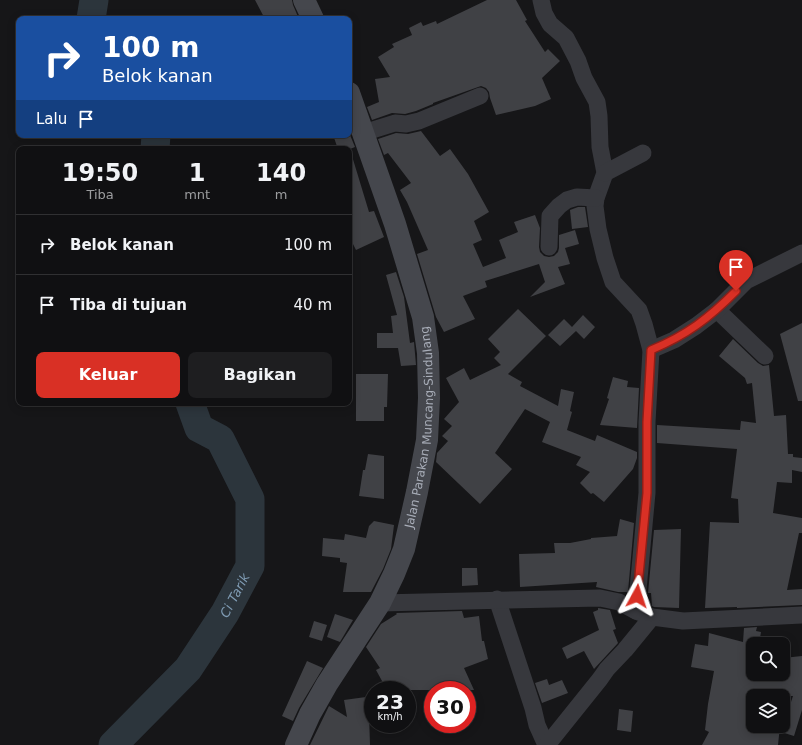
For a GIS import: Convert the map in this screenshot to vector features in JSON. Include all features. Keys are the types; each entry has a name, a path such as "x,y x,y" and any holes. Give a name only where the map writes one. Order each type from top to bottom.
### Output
{"street":[{"path":"304,0 312,16"},
{"path":"542,0 544,13 550,24 566,38 578,61 584,78 597,102 600,147 605,173"},
{"path":"363,133 395,123 406,124 419,121 480,96"},
{"name":"Jalan Parakan Muncang-Sindulang","path":"296,745 310,714 327,684 380,602 394,574 404,548 418,492 427,440 429,398 428,353 423,318 395,224 352,102"},
{"path":"497,599 542,737 600,679 607,669 625,650 644,614 647,422 651,350 639,310 613,282 605,258 598,229 595,206 592,198 605,173 643,153"},
{"path":"549,247 550,216 567,200 577,197 592,198"},
{"path":"651,350 674,340 696,326 717,310 746,281 802,253"},
{"path":"717,310 765,356"},
{"path":"380,602 600,598 619,602 644,614 684,621 802,615"}],"building":[{"path":"255,0 292,0 298,16 263,16"},
{"path":"487,0 516,0 527,20 525,21 545,52 548,49 560,61 542,78 551,99 535,106 496,115 489,92 486,88 481,86 433,103 416,111 405,114 392,113 372,120 367,107 379,102 375,79 390,77 378,57 394,47 392,44 412,35 409,28 421,22 423,26 436,21 437,24"},
{"path":"421,131 440,156 450,149 468,174 489,212 474,221 482,240 473,244 483,267 506,258 499,240 518,232 514,222 535,215 540,228 540,252 544,256 554,256 558,252 559,235 575,230 579,244 565,248 570,264 558,267 565,284 530,297 545,282 539,264 485,281 487,287 463,296 475,319 444,332 436,317 417,254 428,250 407,202 400,190 411,183 388,153 384,155 378,139 396,133 408,134"},
{"path":"334,138 351,138 355,147 352,148 352,146 337,146"},
{"path":"352,156 369,212 374,211 384,237 356,250 352,242"},
{"path":"578,207 585,207 588,227 572,229 570,210"},
{"path":"396,272 404,297 410,343 414,342 416,365 401,366 398,348 377,348 377,333 393,333 391,316 397,315 386,275"},
{"path":"518,309 546,336 508,374 522,382 520,386 558,406 561,389 574,392 570,411 572,412 567,430 595,441 597,435 637,452 637,458 633,469 604,502 593,493 591,494 580,483 590,472 576,465 581,457 542,442 550,422 525,409 495,453 512,469 480,504 436,462 437,453 448,441 442,436 452,426 444,419 459,402 446,378 464,368 470,380 501,365 494,358 500,352 488,339"},
{"path":"583,315 595,327 584,339 576,331 560,346 548,335 564,319 572,327"},
{"path":"802,323 802,401 798,401 780,334"},
{"path":"733,339 758,363 763,366 769,365 774,416 786,415 788,454 793,454 793,457 802,458 802,472 792,470 792,483 777,482 773,513 802,518 802,533 799,533 787,590 802,589 802,605 705,608 710,522 739,523 738,499 731,498 737,449 657,443 657,425 740,430 741,421 756,423 752,383 747,384 745,378 719,356"},
{"path":"356,374 388,374 387,407 384,407 384,421 356,421"},
{"path":"613,377 628,381 627,387 639,388 637,428 600,425 609,399 607,398"},
{"path":"368,454 384,456 384,499 359,496 363,470 365,470"},
{"path":"620,519 634,523 628,592 618,592 596,587 597,582 520,587 519,554 555,553 554,543 570,543 591,538 617,536"},
{"path":"374,521 394,525 391,549 383,569 371,592 343,592 347,563 340,562 340,558 322,556 323,538 344,540 345,534 366,538 369,526"},
{"path":"681,529 679,608 654,607 652,606 651,593 648,593 654,530"},
{"path":"462,568 477,568 478,585 462,586"},
{"path":"598,608 610,610 616,629 613,630 618,643 594,669 584,651 567,659 562,648 599,630 593,612 598,610"},
{"path":"462,611 464,618 479,616 482,641 484,641 488,659 464,668 470,681 424,681 424,690 416,690 416,681 382,681 376,670 380,668 366,647 381,624 397,614 396,613"},
{"path":"335,614 353,620 340,642 327,637"},
{"path":"314,621 327,625 322,641 309,637"},
{"path":"757,627 756,631 761,632 760,637 746,637 746,681 790,681 790,657 802,656 802,710 794,736 784,733 790,733 790,705 793,696 790,696 790,689 746,689 746,733 779,733 778,745 702,745 709,732 705,730 714,671 691,667 695,644 708,646 709,633 743,642 744,628"},
{"path":"307,661 323,668 293,721 282,716"},
{"path":"547,679 549,685 562,680 568,693 542,703 535,683"},
{"path":"364,697 364,733 370,733 370,745 310,745 329,706 347,717 344,700"},
{"path":"619,709 633,711 631,732 617,730"}],"waterway":[{"name":"Ci Tarik","path":"91,16 94,0"},
{"name":"Ci Tarik","path":"155,146 156,138"},
{"name":"Ci Tarik","path":"113,745 188,669 225,613 250,566 250,499 220,439 199,428 191,406"}],"route":[{"path":"637,596 647,493 647,422 651,350 674,340 696,326 717,310 736,291"}]}
